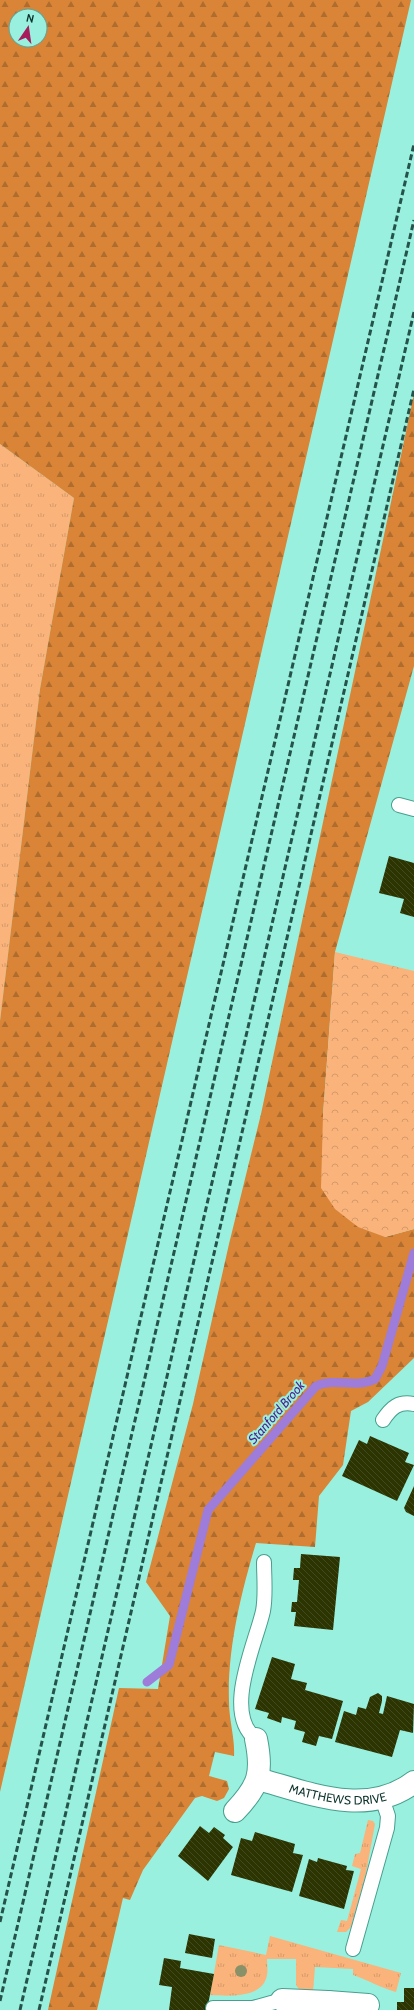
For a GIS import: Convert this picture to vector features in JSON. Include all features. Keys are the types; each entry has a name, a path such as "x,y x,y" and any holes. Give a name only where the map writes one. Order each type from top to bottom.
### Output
{"street":[{"path":"235,1811 247,1799 258,1779 260,1758 256,1739"},
{"name":"MATTHEWS DRIVE","path":"258,1779 313,1794 349,1801 364,1801 382,1798 395,1793 414,1782"},
{"path":"282,2000 328,2006 368,2005"}],"lane":[{"path":"399,805 414,809"},
{"path":"383,1420 391,1408 398,1404 414,1404"},
{"path":"256,1739 248,1730 245,1722 242,1694 244,1675 263,1610 264,1562"},
{"path":"353,1949 387,1828 388,1816 382,1798"},
{"path":"213,2008 231,2010 253,2008 282,2000"}],"green space":[{"path":"0,0 411,0 0,1792 0,1021 40,689 74,498 0,444"},
{"path":"414,394 414,666 335,952 323,1115 385,1237 414,1229 414,1358 368,1402 351,1411 343,1465 319,1496 315,1547 256,1543 240,1602 230,1662 229,1709 234,1742 234,1756 215,1752 209,1776 227,1781 229,1789 224,1798 217,1801 202,1796 195,1798 143,1870 130,1900 123,1898 97,2010 48,2010 119,1688 158,1689 170,1616 146,1582 193,1404 229,1244 261,1114"},
{"path":"0,444 74,498 40,689 0,1021"},
{"path":"335,952 414,971 414,1229 385,1237 358,1227 335,1209 321,1188 323,1115"},
{"path":"368,1820 373,1821 375,1824 366,1873 351,1927 346,1932 337,1932 341,1920 347,1921 361,1869 352,1866 355,1854 360,1853"},
{"path":"270,1936 401,1973 396,1992 353,1975 353,1969 315,1967 313,1992 301,1992 296,1985 296,1959 267,1959 267,1975 264,1983 259,1988 244,1994 226,1996 210,1995 219,1945 266,1955"}],"building":[{"path":"389,856 414,863 414,917 400,913 404,899 379,893"},
{"path":"370,1436 409,1453 405,1462 414,1465 397,1501 342,1476 359,1440 367,1444"},
{"path":"414,1486 414,1516 406,1512 404,1508"},
{"path":"301,1554 340,1557 333,1630 294,1626 296,1612 291,1612 292,1602 297,1602 299,1580 293,1580 294,1568 300,1568"},
{"path":"272,1657 295,1664 291,1679 307,1683 305,1690 343,1701 332,1739 319,1736 316,1746 302,1742 305,1732 294,1729 296,1721 282,1717 281,1723 267,1718 269,1713 255,1709"},
{"path":"378,1693 382,1696 379,1713 383,1714 387,1696 414,1704 413,1733 400,1730 392,1757 335,1742 344,1711 356,1715 358,1707 366,1709 370,1697"},
{"path":"200,1826 209,1833 214,1827 225,1835 223,1838 233,1847 208,1881 178,1856"},
{"path":"255,1832 295,1844 293,1853 303,1855 292,1892 231,1875 241,1838 252,1841"},
{"path":"318,1858 347,1866 346,1870 354,1871 344,1909 299,1896 309,1859 317,1862"},
{"path":"189,1934 215,1939 212,1958 185,1953"},
{"path":"164,1958 181,1961 180,1968 214,1974 207,2010 169,2010 172,1987 159,1985"},
{"path":"404,1988 414,1988 414,2010 397,2010 397,2002 404,2002"}],"waterway":[{"name":"Stanford Brook","path":"147,1682 169,1665 208,1510 316,1386 331,1383 360,1383 375,1379 382,1366 414,1253"}],"railway":[{"path":"0,1922 414,144"},
{"path":"0,2001 414,220"},
{"path":"20,2010 414,312"},
{"path":"39,2010 414,389"}]}
